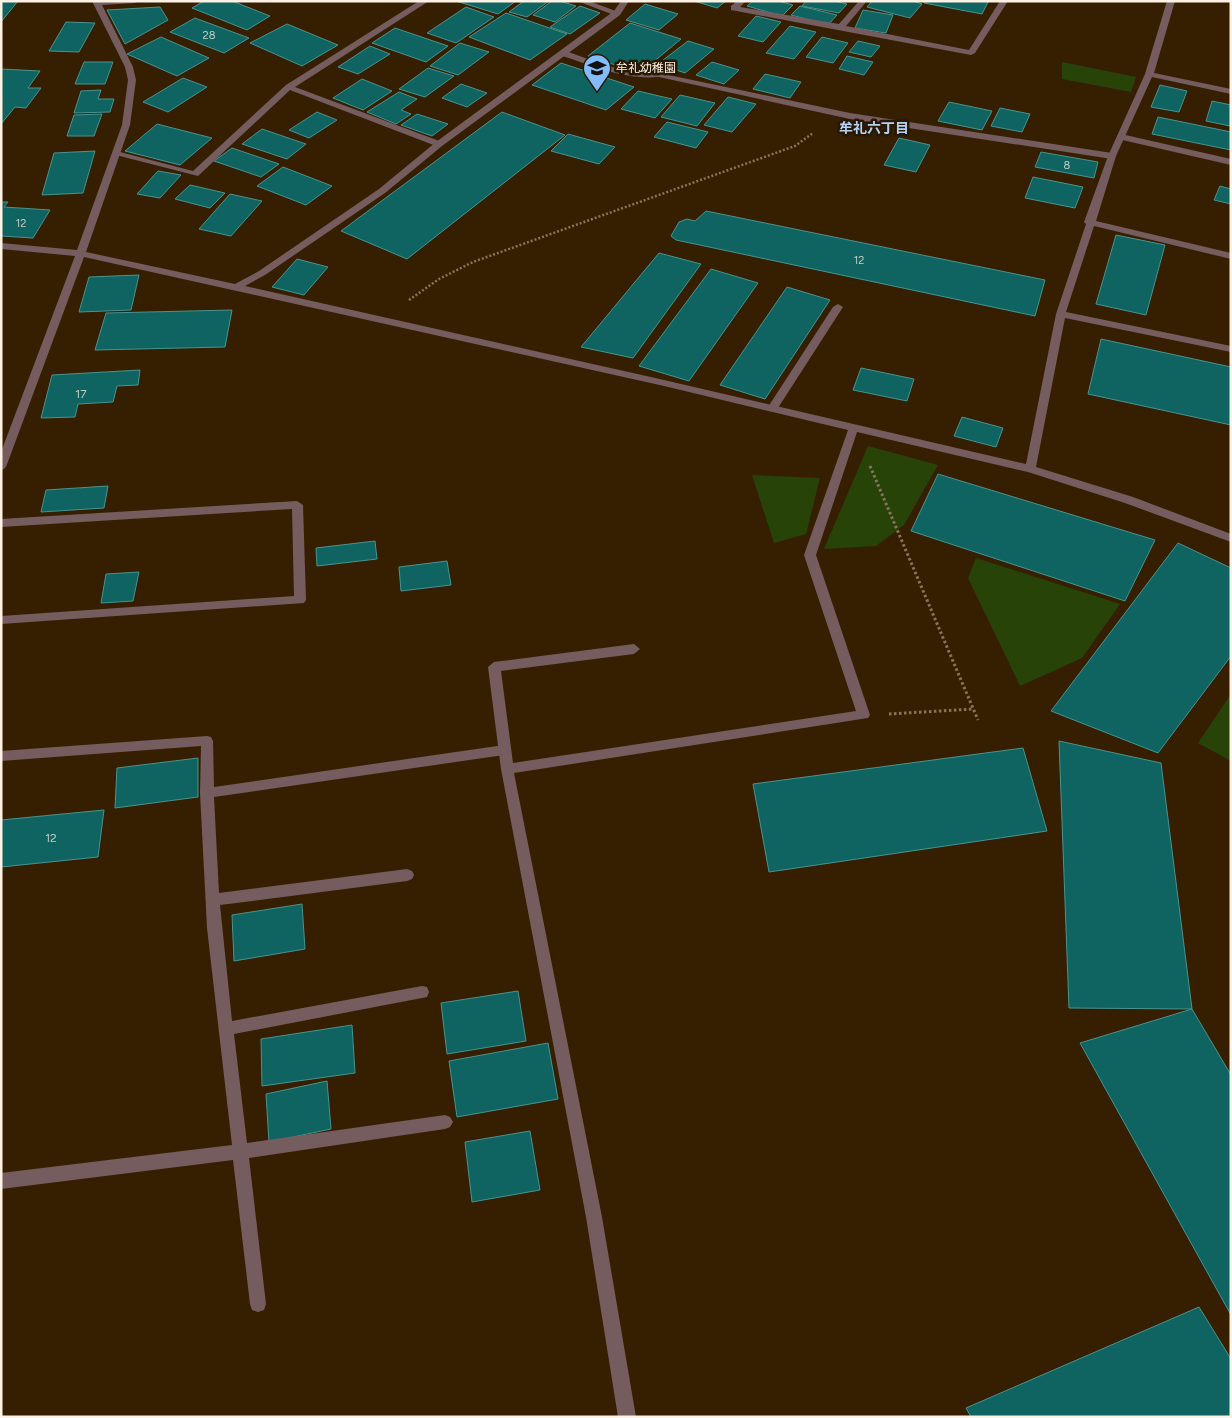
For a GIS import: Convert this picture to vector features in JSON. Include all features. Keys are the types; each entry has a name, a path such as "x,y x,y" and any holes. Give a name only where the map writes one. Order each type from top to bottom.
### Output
{"street":[{"path":"1,467 81,254 126,126 132,80 129,67 97,2 136,1"},
{"path":"116,154 195,174 289,88 425,1"},
{"path":"581,1 617,13"},
{"path":"236,286 262,273 382,191 439,144 617,13 625,1"},
{"path":"742,1 734,8 972,53 1004,1"},
{"path":"841,27 863,1"},
{"path":"1030,469 1061,314 1089,222 1112,156 1149,74 1171,1"},
{"path":"563,53 626,74 678,78 827,111 1112,156"},
{"path":"1149,74 1231,92"},
{"path":"289,88 439,144"},
{"path":"1121,137 1231,162"},
{"path":"1089,222 1231,256"},
{"path":"1,246 81,254 236,286 1030,469 1129,500 1231,538"},
{"path":"772,410 838,307"},
{"path":"1061,314 1231,349"},
{"path":"507,769 864,715 810,555 853,429"},
{"path":"1,523 297,505 300,600 1,620"},
{"path":"627,1417 594,1216 507,769 494,667 634,649"},
{"path":"1,756 207,741 207,793 212,900 258,1304"},
{"path":"207,793 504,750"},
{"path":"212,900 407,875"},
{"path":"226,1029 422,992"},
{"path":"1,1181 242,1151 445,1122"}],"path":[{"path":"390,320 406,302 425,286 454,272 562,229 795,146 807,139 818,127 827,111"},
{"path":"853,429 978,720"},
{"path":"864,715 973,709"}],"green space":[{"path":"1062,62 1136,77 1131,92 1062,79"},
{"path":"868,446 938,465 904,525 876,546 824,549"},
{"path":"752,475 820,478 806,534 774,543"},
{"path":"976,558 1120,604 1082,658 1020,686 968,578"},
{"path":"1231,694 1231,761 1198,743"}],"building":[{"path":"1,1 18,1 1,22"},
{"path":"204,1 232,1 270,16 247,30 192,8"},
{"path":"456,1 516,1 498,14"},
{"path":"524,1 549,1 527,17 509,12"},
{"path":"552,1 560,1 576,6 555,22 533,15"},
{"path":"694,1 726,1 717,8"},
{"path":"753,1 778,1 793,5 782,16 747,6"},
{"path":"806,1 835,1 847,4 839,13 802,6"},
{"path":"872,1 913,1 922,4 910,18 867,7"},
{"path":"925,1 988,2 982,14 924,3"},
{"path":"645,4 678,14 659,30 626,20"},
{"path":"580,6 600,13 570,34 550,27"},
{"path":"800,6 837,15 828,25 791,15"},
{"path":"160,7 168,20 125,44 107,10"},
{"path":"466,7 494,17 456,43 427,33"},
{"path":"863,10 893,15 886,33 855,28"},
{"path":"506,13 567,34 530,60 469,37"},
{"path":"756,16 781,22 763,42 738,36"},
{"path":"195,18 249,38 224,53 170,32"},
{"path":"66,22 95,23 79,52 49,51"},
{"path":"630,23 681,39 640,73 588,56"},
{"path":"287,24 338,45 302,66 250,43"},
{"path":"790,26 816,32 794,59 766,53"},
{"path":"395,28 448,46 426,62 372,43"},
{"path":"161,37 209,58 177,76 127,54"},
{"path":"822,37 848,43 833,63 806,57"},
{"path":"688,41 714,49 685,73 658,64"},
{"path":"858,41 880,46 871,57 849,52"},
{"path":"460,43 489,52 458,75 430,66"},
{"path":"370,46 390,54 358,74 338,67"},
{"path":"847,56 873,62 864,75 839,69"},
{"path":"84,62 113,62 105,84 75,84"},
{"path":"712,62 739,70 724,84 696,75"},
{"path":"561,63 634,87 606,110 532,85"},
{"path":"428,68 454,76 425,97 399,89"},
{"path":"1,69 40,71 28,88 41,88 26,108 15,107 1,124"},
{"path":"765,74 801,82 790,98 753,89"},
{"path":"183,78 207,87 168,112 143,102"},
{"path":"362,79 392,91 363,110 333,98"},
{"path":"461,84 487,93 467,107 442,98"},
{"path":"1160,85 1187,91 1179,112 1151,107"},
{"path":"101,90 98,99 114,99 110,112 74,113 81,91"},
{"path":"638,91 672,99 655,118 621,109"},
{"path":"399,92 417,99 401,110 411,114 396,124 367,112"},
{"path":"680,95 715,103 697,126 661,117"},
{"path":"728,97 756,104 732,132 704,125"},
{"path":"1212,101 1231,105 1230,126 1206,121"},
{"path":"949,102 992,111 982,130 938,121"},
{"path":"1000,108 1030,114 1022,132 991,126"},
{"path":"317,112 337,120 309,138 289,130"},
{"path":"502,112 565,135 407,259 341,231"},
{"path":"102,114 94,136 67,136 74,115"},
{"path":"417,114 448,124 432,136 401,125"},
{"path":"1158,117 1231,132 1231,150 1152,134"},
{"path":"667,122 708,132 696,148 654,137"},
{"path":"157,124 212,138 180,165 125,151"},
{"path":"262,129 306,144 287,159 242,144"},
{"path":"568,134 615,147 599,164 551,151"},
{"path":"899,138 930,145 916,172 884,165"},
{"path":"232,148 279,164 261,177 214,161"},
{"path":"95,151 83,193 42,195 54,153"},
{"path":"1041,152 1098,162 1094,178 1035,167"},
{"path":"283,167 332,186 306,205 257,186"},
{"path":"158,171 181,175 160,198 137,194"},
{"path":"1033,177 1083,187 1075,208 1025,198"},
{"path":"190,185 225,193 210,208 175,199"},
{"path":"1220,186 1231,189 1231,204 1214,200"},
{"path":"230,194 262,201 231,236 199,229"},
{"path":"1,202 8,202 4,207 50,210 33,238 1,236"},
{"path":"706,211 1045,280 1035,316 676,240 671,236 679,222 687,219 695,221"},
{"path":"1116,235 1165,245 1146,315 1096,304"},
{"path":"659,253 701,264 633,358 581,347"},
{"path":"297,259 328,267 304,295 272,287"},
{"path":"711,269 758,283 689,381 639,366"},
{"path":"139,275 131,310 79,312 89,277"},
{"path":"787,287 830,300 765,399 720,385"},
{"path":"232,310 225,347 95,350 106,313"},
{"path":"1101,339 1231,367 1231,425 1088,394"},
{"path":"861,368 914,379 907,401 853,390"},
{"path":"140,370 138,385 117,386 113,402 78,404 75,417 41,418 52,375"},
{"path":"962,417 1003,428 996,447 954,436"},
{"path":"938,474 1155,540 1125,601 911,531"},
{"path":"108,486 104,508 41,512 46,490"},
{"path":"375,541 377,559 317,566 316,548"},
{"path":"1178,543 1231,568 1231,656 1158,753 1051,711"},
{"path":"447,561 451,585 401,591 399,567"},
{"path":"139,572 133,601 101,603 106,574"},
{"path":"1059,741 1161,763 1192,1009 1069,1008"},
{"path":"1023,748 1047,831 769,872 753,784"},
{"path":"198,758 198,797 115,808 117,768"},
{"path":"104,810 98,857 1,867 1,820"},
{"path":"302,904 305,949 234,961 232,915"},
{"path":"518,991 526,1041 447,1054 441,1003"},
{"path":"1192,1009 1231,1075 1231,1315 1080,1043"},
{"path":"352,1025 355,1073 262,1086 261,1039"},
{"path":"548,1043 558,1099 457,1117 449,1061"},
{"path":"327,1081 331,1129 269,1142 266,1094"},
{"path":"530,1131 540,1190 472,1202 465,1142"},
{"path":"1199,1307 1231,1359 1231,1417 971,1417 966,1408"}],"place":[{"name":"牟礼幼稚園","path":"597,92"}],"district":[{"name":"牟礼六丁目","path":"874,128"}]}
